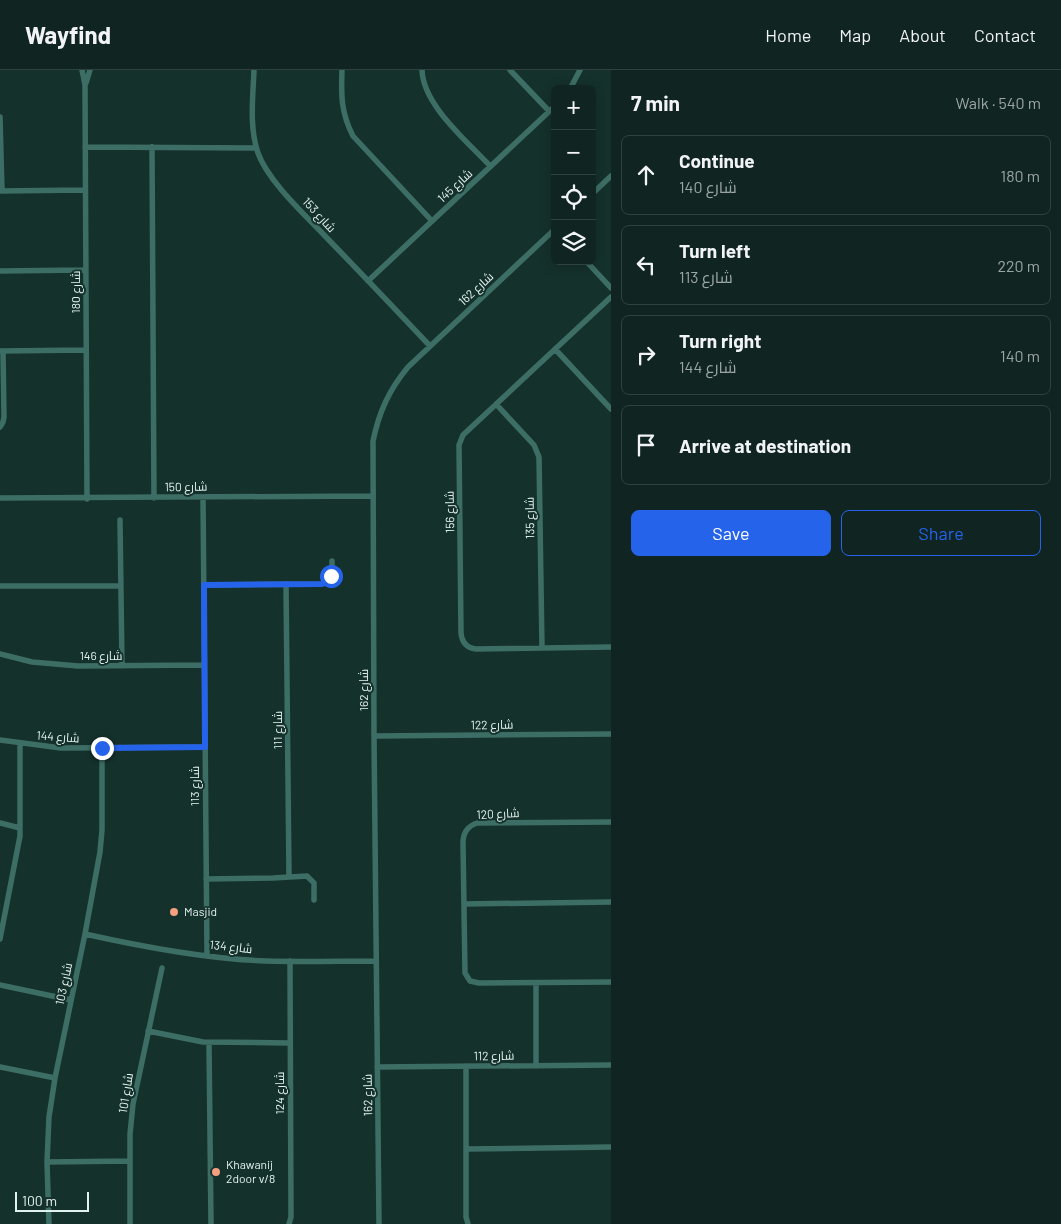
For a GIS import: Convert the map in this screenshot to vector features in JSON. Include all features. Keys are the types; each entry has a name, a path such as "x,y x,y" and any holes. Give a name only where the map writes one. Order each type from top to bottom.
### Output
{"street":[{"name":"شارع 180","path":"82,70 85,85 87,498"},
{"name":"شارع 180","path":"85,85 90,70"},
{"name":"شارع 153","path":"254,70 253,124 256,148 263,165 305,215 430,346"},
{"path":"342,70 342,111 353,136 432,221"},
{"path":"422,70 424,86 434,106 490,166"},
{"path":"510,70 549,111"},
{"path":"572,85 580,70"},
{"name":"شارع 145","path":"368,281 549,111"},
{"path":"0,118 1,191 85,190"},
{"path":"85,147 256,148"},
{"path":"152,147 154,498"},
{"path":"596,190 611,176"},
{"name":"شارع 162","path":"379,1224 373,441 381,409 398,380 430,346 551,234"},
{"path":"590,265 611,288"},
{"path":"0,271 85,270"},
{"name":"شارع 156","path":"611,297 463,435 459,445 462,638 467,646 472,648 611,647"},
{"path":"555,349 611,409"},
{"path":"0,427 4,422 2,351 86,350"},
{"name":"شارع 135","path":"496,404 534,445 539,457 542,648"},
{"name":"شارع 150","path":"0,498 372,496"},
{"name":"شارع 113","path":"203,497 207,955"},
{"path":"120,520 122,666"},
{"path":"204,585 326,583 331,576 332,561"},
{"name":"شارع 111","path":"286,584 289,876"},
{"path":"0,586 121,586"},
{"name":"شارع 146","path":"0,654 55,665 204,665"},
{"name":"شارع 122","path":"374,736 611,734"},
{"name":"شارع 144","path":"0,740 61,748 205,747"},
{"path":"0,939 18,852 20,828 20,744"},
{"name":"شارع 103","path":"48,1224 47,1162 49,1117 101,843 102,748"},
{"name":"شارع 120","path":"536,983 474,983 466,978 464,968 463,837 465,832 472,825 483,823 611,822"},
{"path":"0,824 20,828"},
{"path":"206,879 310,877 314,883 314,900"},
{"path":"464,904 611,902"},
{"name":"شارع 134","path":"85,934 132,944 243,959 376,961"},
{"name":"شارع 124","path":"290,961 290,1224"},
{"name":"شارع 101","path":"130,1224 130,1161 134,1104 162,968"},
{"path":"536,1066 536,983 611,982"},
{"path":"0,985 71,1000"},
{"path":"148,1031 209,1043 290,1043"},
{"path":"209,1043 211,1224"},
{"name":"شارع 112","path":"378,1067 611,1065"},
{"path":"466,1066 466,1217 468,1224"},
{"path":"0,1067 55,1078"},
{"path":"466,1149 611,1147"},
{"path":"47,1162 130,1161"},
{"path":"466,1210 473,1224"}],"place":[{"name":"Masjid","path":"174,912"},
{"name":"Khawanij 2door v/8","path":"216,1172"}],"route":[{"path":"102,748 205,747 204,585 322,584 326,583 331,576"}]}
